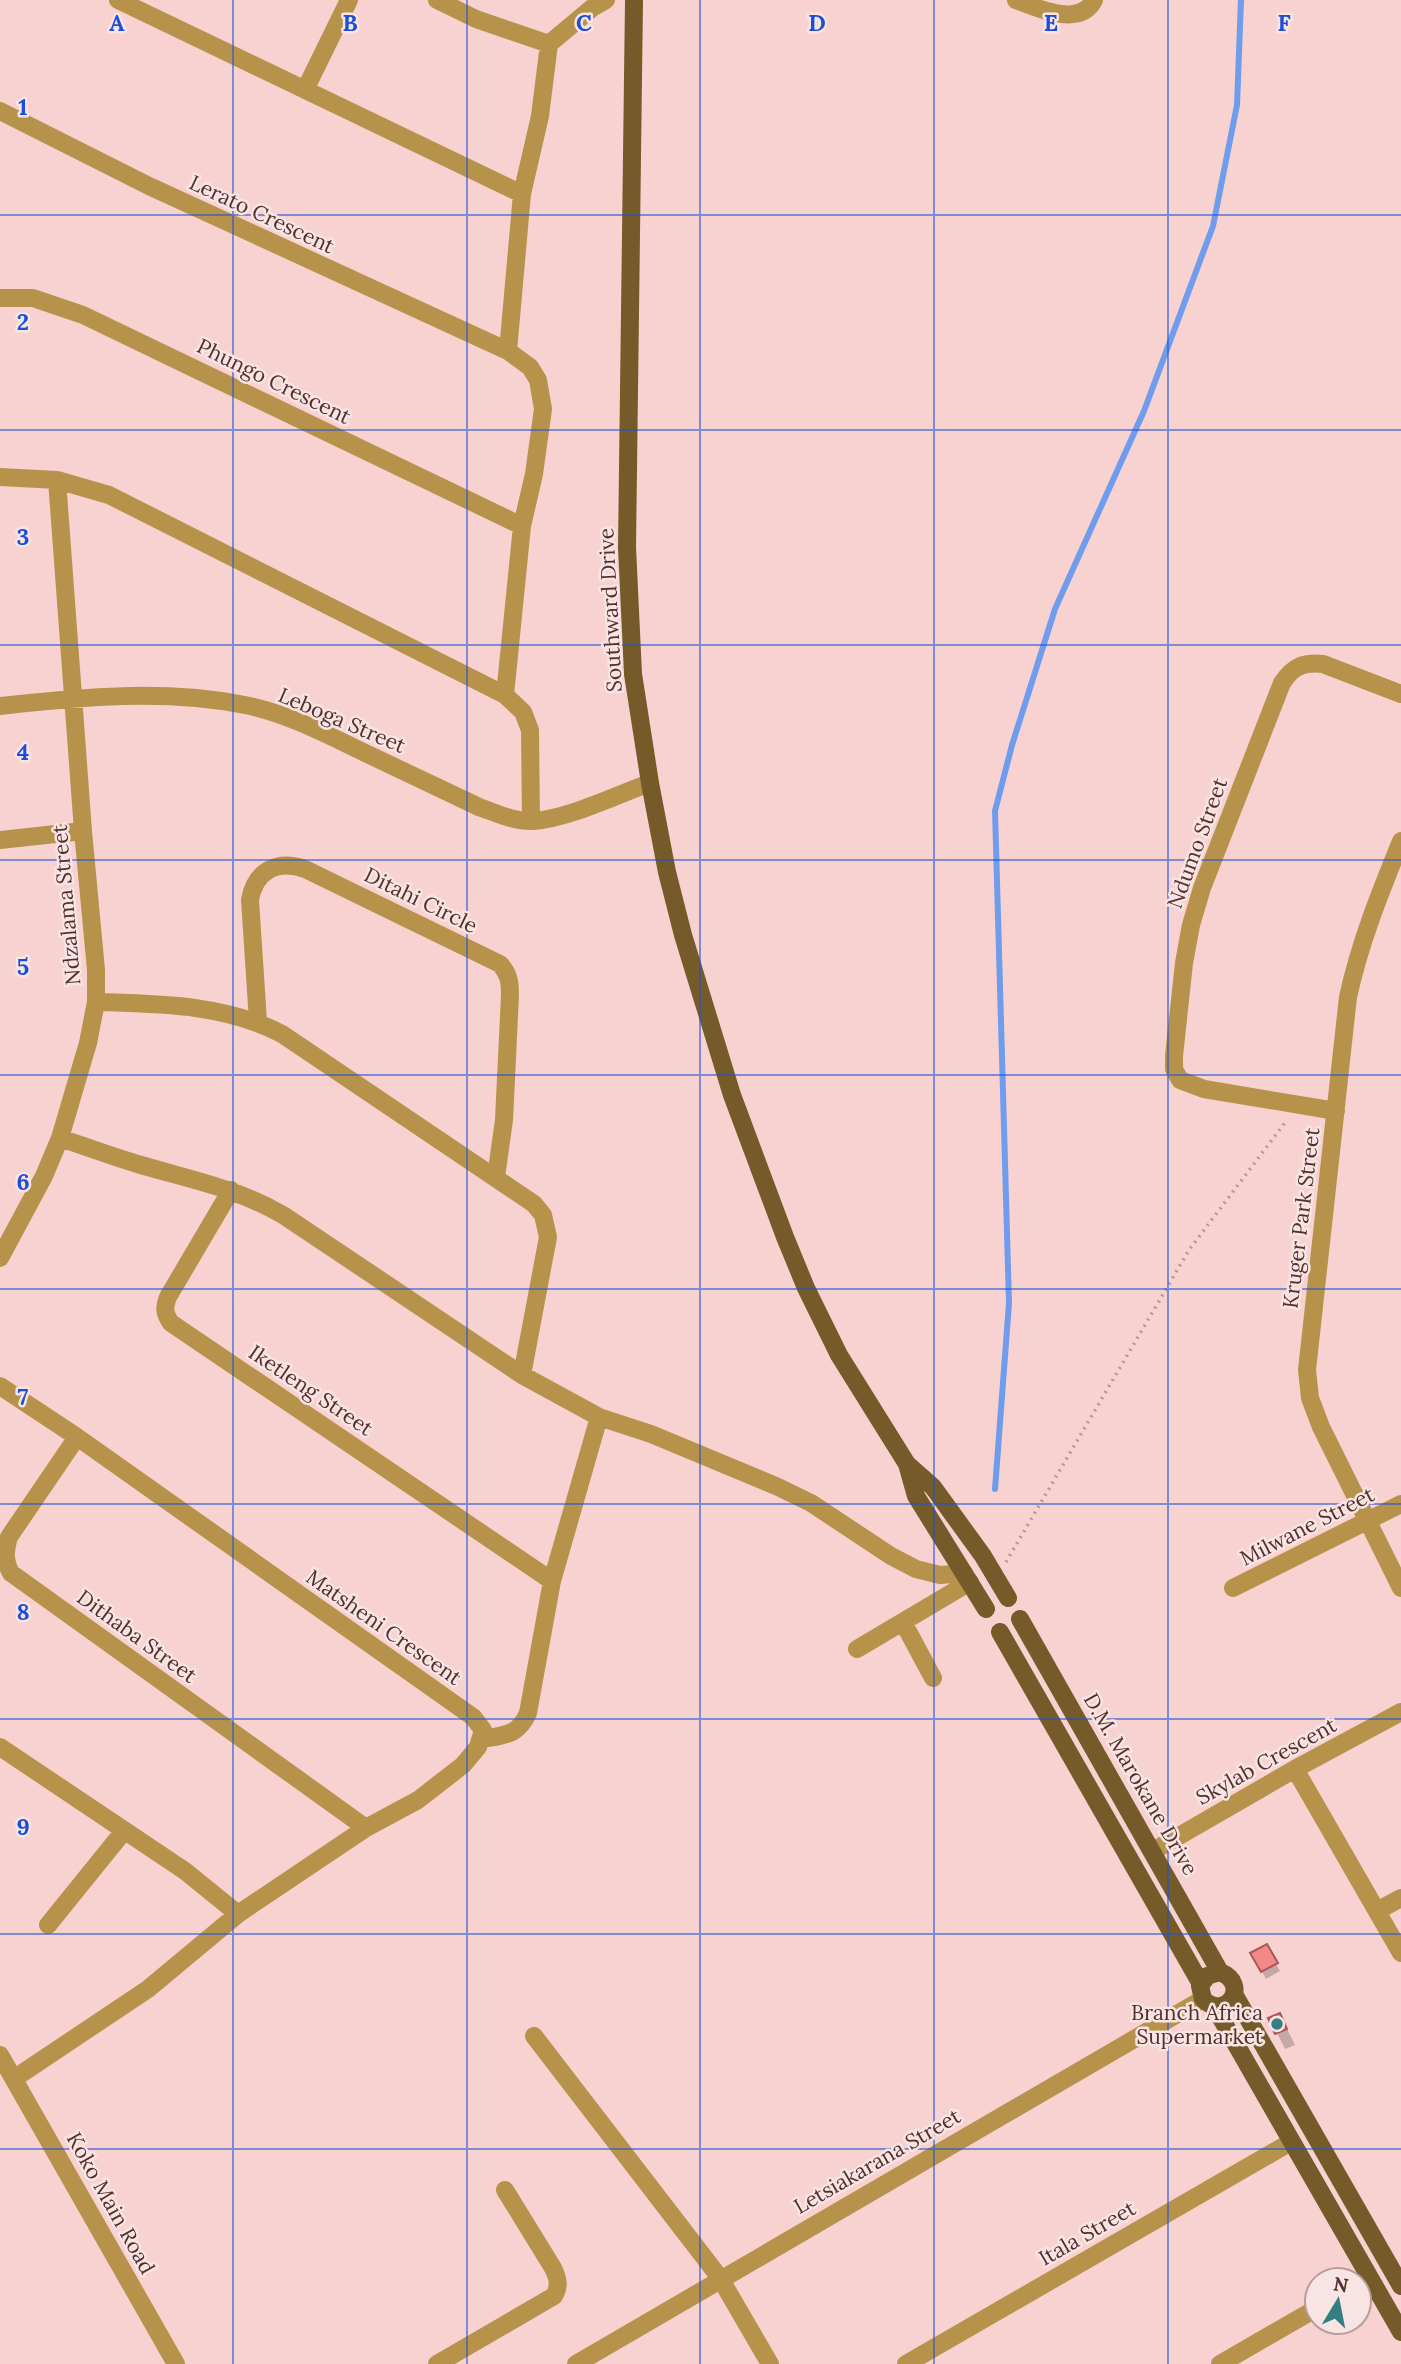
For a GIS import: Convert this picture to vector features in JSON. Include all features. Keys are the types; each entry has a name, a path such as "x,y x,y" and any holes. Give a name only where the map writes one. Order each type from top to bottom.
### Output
{"main road":[{"name":"Southward Drive","path":"634,0 627,547 633,674 667,872 702,1002 770,1199"},
{"name":"D.M. Marokane Drive","path":"770,1199 806,1288 839,1355 907,1464 916,1496 986,1609 989,1625 1000,1632 1291,2142 1357,2266"},
{"name":"D.M. Marokane Drive","path":"907,1464 933,1487 965,1529 1007,1598 1018,1605 1020,1619 1220,1972 1232,1981 1234,1994 1401,2286"},
{"path":"986,1609 995,1599 1007,1598"},
{"path":"1000,1632 1014,1628 1020,1619"},
{"path":"1220,1972 1209,1975 1206,1996 1226,2004 1234,1994"},
{"name":"D.M. Marokane Drive","path":"1373,2292 1401,2332"}],"street":[{"path":"118,0 522,194"},
{"path":"305,90 349,0"},
{"path":"437,0 476,19 549,44"},
{"path":"508,351 522,194 540,116 549,44 592,8 606,0"},
{"path":"1016,0 1059,14 1085,10 1094,0"},
{"name":"Lerato Crescent","path":"0,111 161,192 508,351 530,367 538,380 543,409 534,474 522,526 505,695"},
{"name":"Phungo Crescent","path":"0,298 33,298 83,315 522,526"},
{"path":"0,477 57,480 109,495 505,695 523,712 528,721 531,744 531,821 552,817 650,783"},
{"path":"57,480 73,698"},
{"name":"Ndumo Street","path":"1336,1111 1204,1089 1180,1080 1174,1069 1174,1056 1184,963 1191,925 1207,876 1282,683 1289,673 1299,665 1323,664 1401,694"},
{"name":"Leboga Street","path":"0,706 73,698 162,696 246,705 299,721 480,807 531,821"},
{"name":"Ndzalama Street","path":"0,1258 44,1176 60,1138 88,1043 96,1002 96,970 73,698"},
{"path":"0,840 83,831"},
{"name":"Kruger Park Street","path":"1401,841 1356,958 1348,996 1307,1370 1310,1398 1321,1427 1401,1588"},
{"name":"Ditahi Circle","path":"258,1021 250,900 252,888 258,879 275,865 294,865 305,869 500,964 510,980 510,995 503,1120 496,1177"},
{"path":"96,1002 167,1004 258,1021 282,1034 534,1204 547,1225 547,1250 522,1375"},
{"path":"60,1138 139,1164 231,1189 283,1215 522,1375 599,1417 651,1434 776,1486 831,1515 891,1556 916,1569 940,1576 967,1577"},
{"name":"Iketleng Street","path":"231,1189 168,1297 164,1308 171,1323 552,1581"},
{"name":"Matsheni Crescent","path":"0,1386 77,1437 473,1717 483,1730 482,1738"},
{"path":"5,2067 148,1989 238,1914 366,1828 418,1800 440,1784 463,1765 482,1738 514,1731 523,1725 528,1713 552,1581 599,1417"},
{"name":"Dithaba Street","path":"77,1437 9,1537 5,1550 11,1573 366,1828"},
{"name":"Milwane Street","path":"1233,1588 1401,1504"},
{"path":"857,1648 903,1622 967,1577"},
{"path":"903,1622 933,1678"},
{"name":"Skylab Crescent","path":"1153,1851 1295,1769 1401,1712"},
{"path":"0,1747 185,1871 238,1914"},
{"path":"1295,1769 1401,1953"},
{"path":"48,1925 124,1830"},
{"path":"1377,1911 1401,1898"},
{"name":"Letsiakarana Street","path":"576,2364 1206,1996"},
{"path":"534,2036 720,2278 770,2364"},
{"name":"Koko Main Road","path":"5,2067 176,2364"},
{"name":"Itala Street","path":"906,2364 1291,2142"},
{"path":"445,2362 554,2296 558,2290 554,2268 505,2190"},
{"path":"1220,2364 1303,2316"}],"path":[{"path":"996,1578 1189,1250 1299,1105"}],"building":[{"path":"1267,1944 1278,1963 1261,1972 1250,1953"},
{"name":"Branch Africa Supermarket","path":"1280,2013 1287,2029 1275,2034 1268,2018"}],"waterway":[{"path":"995,1489 1009,1303 995,811 1012,745 1055,609 1144,411 1213,226 1237,105 1241,0"}],"place":[{"name":"Branch Africa Supermarket","path":"1277,2024"}]}
